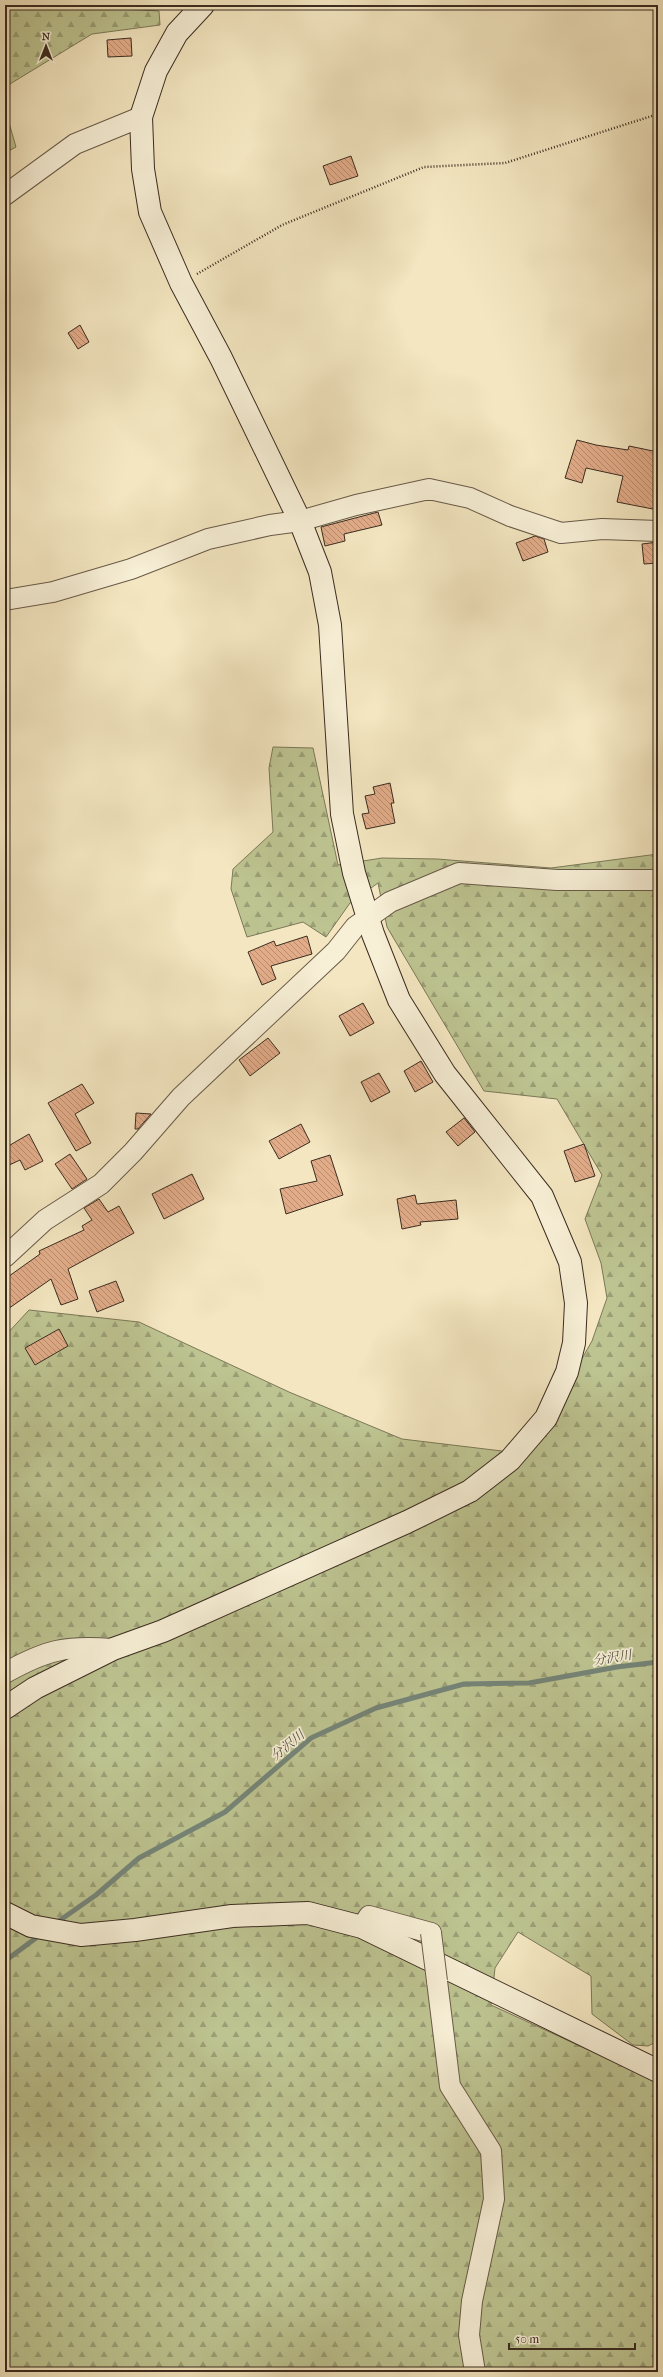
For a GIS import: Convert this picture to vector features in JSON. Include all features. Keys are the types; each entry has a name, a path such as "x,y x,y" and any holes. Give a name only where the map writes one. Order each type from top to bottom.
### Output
{"street":[{"path":"5,1708 35,1688 113,1649 163,1631 407,1522 470,1491 510,1460 546,1418 567,1372 574,1343 576,1303 570,1262 542,1196 445,1074 399,1000 367,918 342,814 330,625 320,572 300,521 221,358 181,283 150,212 143,170 140,117 156,71 177,33 203,5"},
{"path":"5,195 75,144 140,117"},
{"path":"5,600 53,592 131,569 208,539 270,525 300,521 356,505 429,489 470,498 510,516 561,533 602,529 658,532"},
{"path":"5,1257 45,1220 101,1184 133,1152 181,1097 336,951 355,927 390,902 459,873 557,880 658,880"},
{"path":"5,1673 37,1655 80,1646 113,1649"},
{"path":"5,1913 31,1926 81,1935 232,1916 308,1913 362,1927 658,2071"},
{"path":"362,1927 369,1916 431,1933 450,2086 492,2150 494,2199 472,2301 469,2336 475,2372"}],"path":[{"path":"181,283 282,225 424,167 505,163 658,114"}],"green space":[{"path":"5,5 81,5 85,7 159,11 160,25 92,34 5,87"},
{"path":"5,109 16,147 5,153"},
{"path":"273,747 313,748 338,865 382,858 437,859 551,868 658,854 658,2041 648,2046 633,2045 592,2014 591,1976 518,1932 495,1968 491,2005 658,2082 658,2372 5,2372 5,1336 29,1310 139,1322 289,1392 402,1439 502,1451 530,1450 592,1341 607,1298 601,1263 585,1219 602,1175 557,1099 484,1091 387,927 378,883 350,903 326,937 303,922 247,937 231,889 233,869 273,832 269,768"}],"building":[{"path":"131,38 132,56 108,57 107,40"},
{"path":"351,156 358,176 330,185 323,166"},
{"path":"80,325 89,342 78,349 68,333"},
{"path":"577,440 596,445 628,450 629,446 658,452 658,510 617,502 623,476 586,468 582,483 565,478"},
{"path":"378,512 382,525 344,534 345,541 325,546 321,527"},
{"path":"535,536 544,539 548,552 523,561 516,543"},
{"path":"658,542 658,563 644,564 642,544"},
{"path":"390,783 394,803 391,803 395,823 366,829 362,814 369,813 365,796 375,794 373,787"},
{"path":"307,936 312,954 271,966 276,979 262,985 248,952 274,941 276,946"},
{"path":"363,1003 374,1023 350,1036 339,1016"},
{"path":"268,1038 280,1053 250,1076 239,1060"},
{"path":"421,1061 433,1082 415,1092 404,1071"},
{"path":"379,1073 390,1092 371,1102 361,1082"},
{"path":"82,1084 94,1103 75,1114 91,1143 76,1151 48,1103"},
{"path":"136,1113 151,1114 138,1129 135,1129"},
{"path":"464,1118 475,1132 458,1146 446,1132"},
{"path":"301,1124 310,1142 279,1159 269,1141"},
{"path":"29,1134 43,1161 25,1170 20,1160 5,1167 5,1148"},
{"path":"584,1144 595,1176 575,1182 564,1151"},
{"path":"70,1154 87,1179 72,1189 55,1164"},
{"path":"330,1155 343,1195 286,1214 280,1189 317,1181 311,1161"},
{"path":"192,1174 204,1199 164,1219 152,1194"},
{"path":"415,1195 417,1204 456,1200 458,1219 420,1222 421,1225 402,1229 397,1199"},
{"path":"99,1199 108,1212 119,1206 134,1233 68,1269 78,1299 61,1305 51,1279 5,1311 5,1279 40,1254 39,1251 84,1230 82,1226 92,1220 84,1208"},
{"path":"116,1281 124,1301 97,1312 89,1291"},
{"path":"59,1329 68,1346 35,1365 25,1348"}],"waterway":[{"name":"分沢川","path":"56,1923 96,1895 139,1858 225,1812 311,1738 376,1708 464,1684 529,1683 617,1667 658,1662"},
{"name":"分沢川","path":"5,1961 40,1935"}]}
